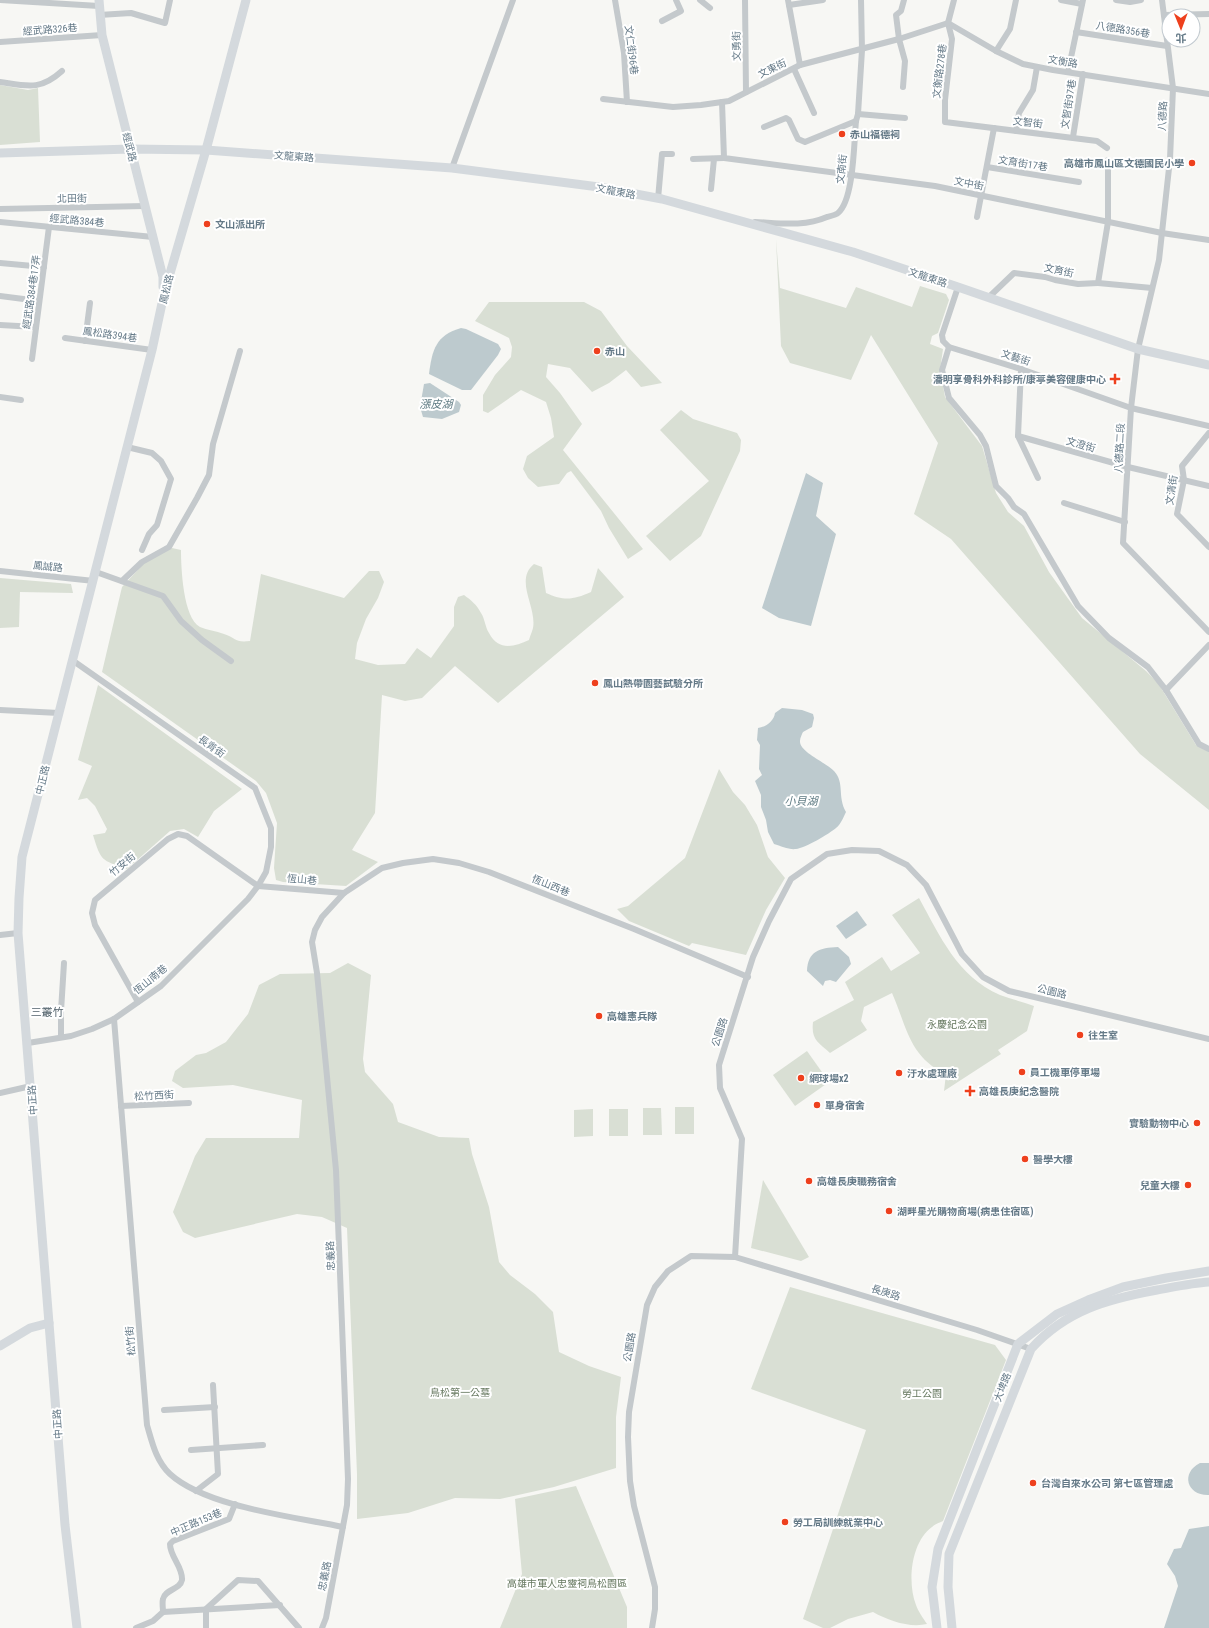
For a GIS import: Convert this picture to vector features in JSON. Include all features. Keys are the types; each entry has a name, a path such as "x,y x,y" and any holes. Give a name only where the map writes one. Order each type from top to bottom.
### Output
{"main road":[{"name":"鳳松路","path":"95,576 152,350 164,294 206,150 246,0"},
{"name":"經武路","path":"99,3 102,35 163,278 164,294"},
{"name":"文龍東路","path":"0,153 130,149 206,150 452,168 599,187 658,199 853,252 958,286 1138,349 1209,366"},
{"name":"中正路","path":"77,1628 65,1525 28,1043 18,933 22,858 72,660 95,576"},
{"path":"1018,1344 1057,1314 1088,1300 1123,1287 1209,1271"},
{"name":"大埤路","path":"952,1628 948,1587 949,1554 1031,1349 1043,1336 1067,1319 1097,1304 1127,1296 1209,1282"},
{"path":"0,1346 30,1328 49,1323"},
{"name":"大埤路","path":"937,1628 932,1587 938,1549 1018,1344"}],"street":[{"path":"0,7 1,0 99,3"},
{"path":"100,15 131,14 164,23 170,0"},
{"path":"452,168 513,0"},
{"name":"文仁街96巷","path":"615,0 624,53 627,102"},
{"path":"662,21 681,10 676,0"},
{"path":"700,0 710,8"},
{"name":"文勇街","path":"745,0 746,92"},
{"path":"800,65 789,2 823,0"},
{"name":"文南街","path":"739,221 800,224 819,221 838,213 844,207 850,188 856,121 858,114 862,50 861,0"},
{"path":"903,87 905,61 899,40 896,15 901,11 904,0"},
{"path":"948,23 954,0"},
{"path":"996,51 1010,29 1016,0"},
{"path":"1061,0 1082,2 1068,72"},
{"path":"1118,0 1130,2 1141,0"},
{"name":"文東街","path":"603,99 673,107 729,101 800,65 899,40 948,23"},
{"name":"文衡路","path":"948,23 1009,59 1037,67 1209,94"},
{"name":"文衡路278巷","path":"945,122 945,100 952,39 948,23"},
{"name":"八德路356巷","path":"1076,32 1161,45"},
{"name":"經武路326巷","path":"0,42 102,35"},
{"name":"八德路","path":"1162,232 1170,160 1173,88 1167,48"},
{"path":"1016,130 1019,113 1033,90 1037,67"},
{"path":"794,69 814,113"},
{"path":"0,82 30,86 42,84 52,80 62,71"},
{"name":"文智街97巷","path":"1073,137 1083,74"},
{"path":"722,102 724,158"},
{"path":"858,114 905,118"},
{"path":"764,127 786,118 798,139 805,142 856,121"},
{"name":"文智街","path":"945,122 1073,137 1097,141 1107,148"},
{"path":"977,217 994,128"},
{"path":"658,199 662,154 672,154"},
{"name":"文中街","path":"693,158 724,158 935,186 1108,222 1209,240"},
{"path":"711,189 714,159"},
{"path":"1108,160 1108,222 1098,283 1152,288"},
{"name":"文育街17巷","path":"987,167 1079,182"},
{"name":"北田街","path":"0,209 145,206"},
{"name":"經武路384巷","path":"0,222 153,237"},
{"name":"經武路384巷17弄","path":"32,359 49,227"},
{"name":"八德路二段","path":"1162,232 1159,260 1138,349 1131,408 1123,543 1209,632"},
{"path":"0,263 44,267"},
{"name":"文育街","path":"989,297 1014,273 1046,276 1055,280 1078,284 1098,283"},
{"path":"958,286 942,335 943,341 949,347 942,370 948,398 980,435 986,446 996,486 1008,498 1014,507 1024,514 1078,606 1109,638 1148,668 1166,690 1199,744 1209,749"},
{"path":"0,296 39,301"},
{"path":"85,340 90,303"},
{"path":"0,325 36,327"},
{"name":"鳳松路394巷","path":"65,338 152,350"},
{"name":"文藝街","path":"949,347 1021,369 1131,408 1209,426"},
{"path":"122,581 142,562 169,547 197,498 209,474 213,444 240,351"},
{"path":"1021,369 1018,436 1038,478"},
{"path":"0,397 21,400"},
{"name":"文清街","path":"1209,433 1182,466 1184,480 1177,514 1209,547"},
{"name":"文澄街","path":"1018,436 1128,467 1209,486"},
{"path":"127,447 152,453 161,461 171,479 157,524 149,534 142,550"},
{"path":"1064,503 1125,522"},
{"name":"鳳誠路","path":"0,571 95,576 122,581 163,596 181,621 202,640 231,661"},
{"path":"1166,690 1209,645"},
{"name":"長青街","path":"72,660 255,788 271,828 271,847 266,872 258,886"},
{"path":"0,710 59,713"},
{"name":"竹安街","path":"138,1002 95,925 92,913 95,900 168,839 178,834 187,836 258,886"},
{"name":"公園路","path":"652,1628 655,1609 655,1587 634,1506 630,1481 628,1437 629,1412 647,1305 654,1287 668,1272 691,1256 735,1258 742,1139 720,1088 719,1065 748,977 753,957 769,921 791,879 827,854 852,850 879,851 907,865 926,885 962,954 983,977 1009,991 1209,1039"},
{"name":"恆山西巷","path":"344,893 382,868 403,862 433,859 459,863 497,874 748,977"},
{"name":"恆山巷","path":"258,886 344,893"},
{"name":"恆山南巷","path":"28,1043 61,1038 92,1030 114,1019 161,986 248,899 258,886"},
{"name":"忠義路","path":"322,1628 326,1618 343,1527 347,1504 348,1479 336,1170 317,973 312,942 315,930 322,917 344,893"},
{"path":"0,934 18,933"},
{"path":"61,1038 64,963"},
{"name":"松竹街","path":"114,1019 147,1425 154,1452 169,1473 182,1484 196,1491 235,1504 343,1527"},
{"path":"0,1093 31,1086"},
{"name":"松竹西街","path":"121,1106 189,1103"},
{"name":"長庚路","path":"735,1258 976,1330 1031,1349"},
{"path":"196,1491 218,1474 213,1385"},
{"path":"164,1410 214,1407"},
{"path":"191,1450 262,1445"},
{"name":"中正路153巷","path":"163,1612 163,1598 166,1593 180,1585 182,1581 182,1574 170,1550 170,1544 173,1541 229,1519 235,1504"},
{"path":"206,1628 206,1609 238,1580 258,1581 300,1628"},
{"path":"136,1628 153,1621 163,1612 280,1605"},
{"path":"153,1621 155,1628"}],"green space":[{"path":"0,85 28,90 38,88 40,142 0,145"},
{"path":"776,239 780,288 846,308 856,287 912,307 920,286 946,294 949,300 938,333 932,336 930,344 943,349 940,370 945,397 982,446 996,493 1008,512 1024,526 1049,572 1082,618 1146,671 1158,683 1196,745 1209,752 1209,810 1140,754 951,539 914,514 938,443 871,335 851,380 790,363 781,346"},
{"path":"489,302 584,302 601,311 627,346 662,383 641,387 626,370 609,383 592,392 570,368 548,364 546,377 560,393 582,424 563,450 643,549 628,559 609,528 601,511 571,471 567,473 559,484 538,487 528,478 523,469 527,456 554,437 551,418 546,402 521,390 488,413 483,411 483,395 495,375 511,357 512,347 509,338 475,321"},
{"path":"681,410 693,419 737,433 741,440 740,451 701,536 670,561 646,536 709,481 660,430"},
{"path":"172,548 181,550 184,592 190,614 194,622 200,627 241,641 250,641 261,574 344,598 369,571 379,571 384,582 378,598 366,619 357,643 355,659 378,665 405,664 417,648 431,658 454,626 454,607 458,597 464,595 478,608 488,631 497,643 512,646 529,640 533,628 533,620 526,586 526,578 528,570 534,564 542,567 546,593 552,596 574,598 591,592 598,568 624,597 498,703 455,666 422,698 405,701 382,695 375,813 352,850 378,862 346,886 283,882 276,880 274,868 277,823 266,793 256,781 102,672 122,587 147,560"},
{"path":"0,578 71,584 73,593 20,592 19,627 0,628"},
{"path":"98,685 242,789 214,811 198,837 184,829 170,831 127,869 112,864 100,855 93,835 105,833 107,829 95,806 87,798 78,800 92,766 78,760"},
{"path":"719,769 733,792 745,805 757,825 768,857 785,878 766,910 746,955 692,943 689,946 629,921 617,909 628,906 685,858"},
{"name":"永慶紀念公園","path":"919,898 934,927 951,954 972,977 985,987 1000,995 1034,1006 1027,1031 998,1050 1001,1054 944,1091 946,1074 924,1059 917,1050 906,1029 892,993 864,1007 861,1021 867,1030 830,1053 816,1040 813,1033 813,1022 854,1000 845,982 882,957 891,971 920,953 892,915"},
{"name":"鳥松第一公墓","path":"348,963 371,975 363,1059 365,1072 393,1104 398,1122 439,1137 469,1138 472,1154 489,1207 499,1262 510,1275 535,1294 553,1312 559,1352 589,1366 621,1377 616,1417 616,1468 554,1487 500,1499 455,1498 408,1513 357,1519 357,1474 347,1228 322,1217 297,1214 195,1238 183,1232 173,1212 195,1156 206,1138 299,1138 302,1100 233,1085 183,1088 172,1081 175,1071 196,1055 206,1053 226,1042 248,1014 259,985 280,974 330,973"},
{"name":"網球場x2","path":"807,1051 829,1082 795,1106 773,1075"},
{"path":"675,1107 694,1107 694,1134 675,1134"},
{"path":"643,1108 661,1108 662,1135 643,1135"},
{"path":"593,1109 593,1136 574,1137 574,1110"},
{"path":"609,1109 628,1109 628,1136 609,1136"},
{"path":"763,1180 809,1257 801,1261 751,1248"},
{"name":"勞工公園","path":"790,1287 995,1345 1006,1360 943,1521 934,1525 925,1534 919,1542 915,1552 912,1574 913,1596 918,1610 927,1624 914,1625 900,1623 873,1612 848,1619 830,1628 823,1628 803,1619 866,1430 751,1389"},
{"name":"高雄市軍人忠靈祠鳥松園區","path":"576,1486 627,1607 627,1628 500,1628 522,1574 515,1499"}],"water":[{"path":"461,328 498,344 501,349 471,390 462,390 429,374 434,351 441,339 453,331"},
{"name":"漲皮湖","path":"430,383 459,402 461,405 459,412 442,419 423,417 420,407 424,384"},
{"path":"806,473 823,483 816,516 836,534 811,626 779,618 762,608"},
{"name":"小貝湖","path":"782,708 802,710 813,714 814,718 812,727 803,732 800,740 801,745 808,753 834,771 839,780 843,806 846,812 842,821 833,831 796,849 774,844 768,832 766,820 761,807 761,795 755,781 762,775 759,769 760,745 757,740 758,728 769,723 773,719 775,713"},
{"path":"857,911 867,925 846,939 836,926"},
{"path":"838,947 849,957 851,964 836,982 830,980 825,981 823,986 807,971 808,964 812,955 816,952 825,948"},
{"path":"1200,1463 1209,1463 1209,1495 1196,1492 1191,1488 1189,1483 1188,1478 1190,1472"},
{"path":"1209,1526 1209,1628 1164,1628 1178,1586 1175,1576 1167,1564 1174,1549 1181,1548 1189,1529"}],"place":[{"name":"赤山福德祠","path":"842,134"},
{"name":"高雄市鳳山區文德國民小學","path":"1192,163"},
{"name":"文山派出所","path":"207,224"},
{"name":"赤山","path":"597,351"},
{"name":"潘明享骨科外科診所/康葶美容健康中心","path":"1115,379"},
{"name":"鳳山熱帶園藝試驗分所","path":"595,683"},
{"name":"高雄憲兵隊","path":"599,1016"},
{"name":"往生室","path":"1080,1035"},
{"name":"員工機車停車場","path":"1022,1072"},
{"name":"汙水處理廠","path":"899,1073"},
{"name":"網球場x2","path":"801,1078"},
{"name":"高雄長庚紀念醫院","path":"970,1091"},
{"name":"單身宿舍","path":"817,1105"},
{"name":"實驗動物中心","path":"1197,1123"},
{"name":"醫學大樓","path":"1025,1159"},
{"name":"高雄長庚職務宿舍","path":"809,1181"},
{"name":"兒童大樓","path":"1188,1185"},
{"name":"湖畔星光購物商場(病患住宿區)","path":"889,1211"},
{"name":"台灣自來水公司 第七區管理處","path":"1033,1483"},
{"name":"勞工局訓練就業中心","path":"785,1522"}],"district":[{"name":"三叢竹","path":"47,1012"}]}
